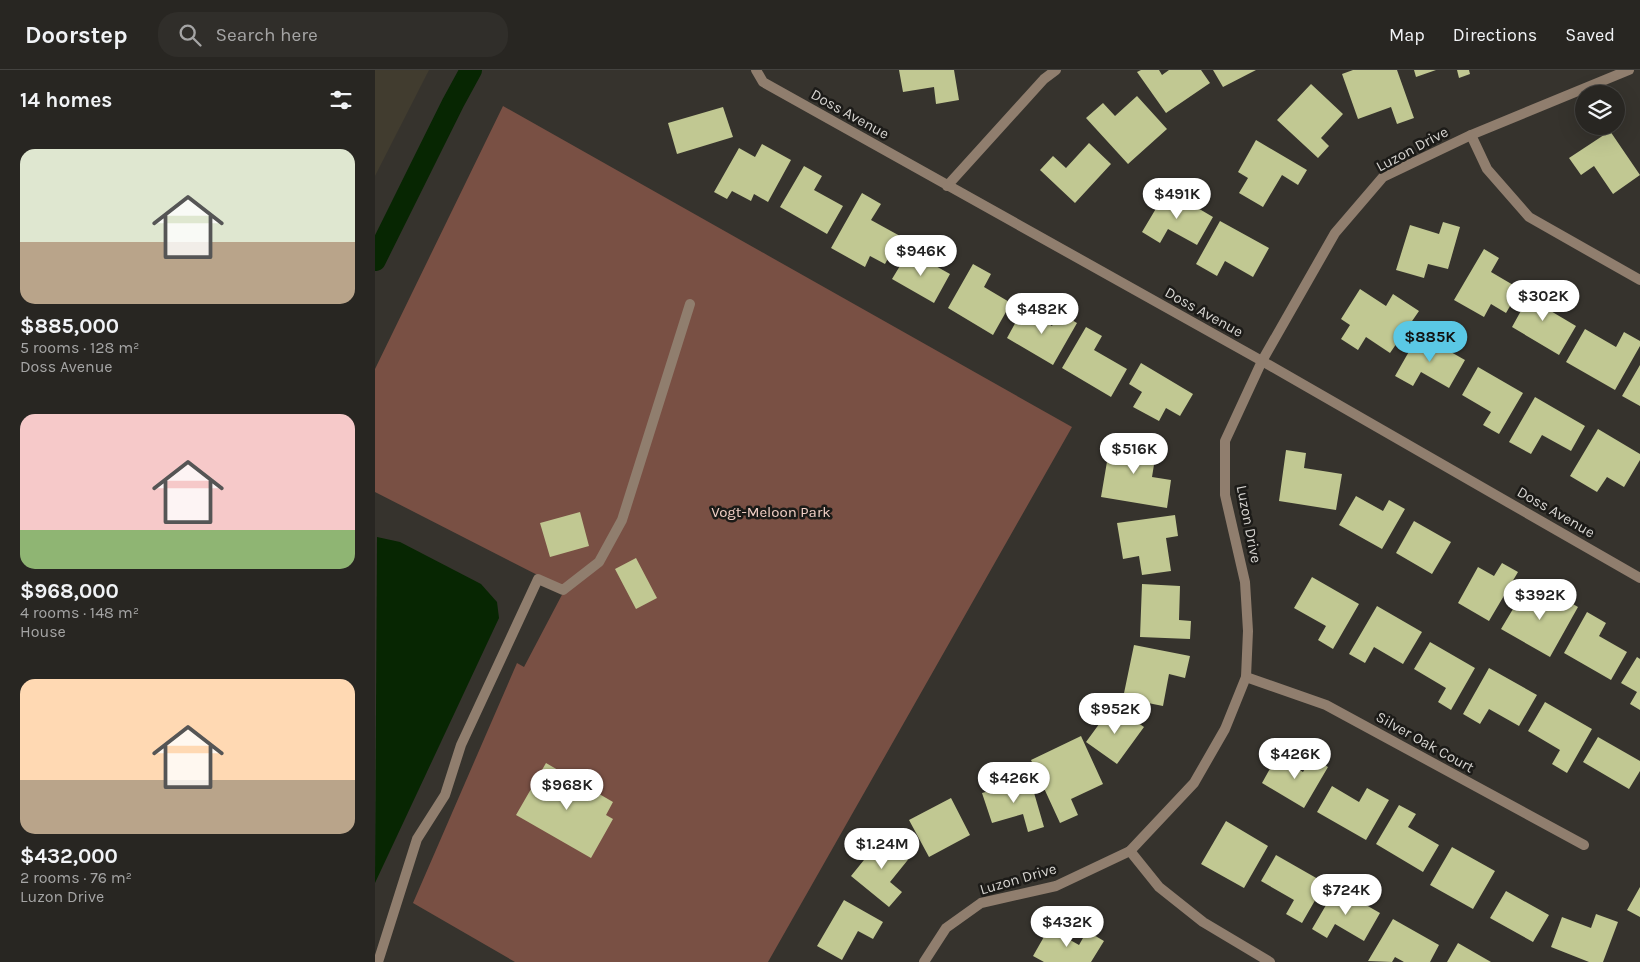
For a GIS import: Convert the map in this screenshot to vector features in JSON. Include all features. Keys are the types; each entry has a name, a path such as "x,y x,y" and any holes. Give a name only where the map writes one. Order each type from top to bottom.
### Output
{"street":[{"name":"Doss Avenue","path":"756,70 763,82 1262,361 1640,578"},
{"path":"947,186 1044,79 1055,70"},
{"name":"Luzon Drive","path":"924,962 946,928 981,903 1056,886 1130,851 1194,783 1225,729 1246,677 1248,631 1245,582 1225,496 1225,441 1262,361 1335,233 1383,177 1471,135 1629,70"},
{"path":"1471,135 1487,169 1529,217 1640,280"},
{"path":"379,962 417,839 445,795 461,745 538,579 563,590 599,562 622,520 662,400 690,304"},
{"name":"Silver Oak Court","path":"1246,677 1326,705 1584,846"},
{"path":"1130,851 1159,887 1203,922 1270,962"}],"shaded area":[{"path":"375,70 429,70 375,176"},
{"path":"377,537 400,542 481,584 497,602 499,618 375,883"}],"green space":[{"name":"Vogt-Meloon Park","path":"503,106 1072,427 768,962 515,962 413,903 517,663 524,667 565,589 375,492 375,369"}],"building":[{"path":"899,70 954,70 959,100 936,104 934,87 903,92"},
{"path":"1141,70 1159,70 1162,75 1169,70 1201,70 1210,83 1166,113 1137,72"},
{"path":"1213,70 1256,70 1223,87"},
{"path":"1353,70 1397,70 1414,118 1397,124 1391,107 1358,119 1342,74"},
{"path":"1414,70 1436,70 1416,77"},
{"path":"1457,70 1469,70 1470,74 1459,78"},
{"path":"1311,84 1343,114 1321,138 1329,146 1318,158 1277,120"},
{"path":"1137,96 1167,129 1128,164 1086,118 1103,103 1115,116"},
{"path":"723,107 733,137 677,154 668,123"},
{"path":"1604,135 1613,135 1640,175 1613,194 1594,166 1581,175 1569,158"},
{"path":"1256,140 1307,170 1298,185 1282,175 1263,207 1239,193 1248,178 1238,172"},
{"path":"1089,143 1111,164 1075,203 1040,170 1053,156 1066,168"},
{"path":"762,144 791,160 768,202 754,194 751,201 732,191 727,199 714,192 739,148 755,157"},
{"path":"804,166 822,176 814,190 843,206 827,234 780,207"},
{"path":"1167,190 1213,217 1197,245 1168,229 1160,243 1142,232"},
{"path":"862,193 881,204 871,220 900,236 885,264 870,256 865,267 831,248"},
{"path":"1220,221 1269,248 1253,277 1225,261 1217,276 1196,264"},
{"path":"1443,222 1460,227 1448,269 1428,264 1424,278 1396,270 1410,225 1439,234"},
{"path":"1484,249 1499,258 1491,272 1520,289 1506,313 1491,304 1484,317 1454,300"},
{"path":"909,251 950,274 934,303 892,279"},
{"path":"973,264 991,274 984,287 1011,303 993,335 948,308"},
{"path":"1537,282 1553,291 1544,307 1576,326 1559,355 1512,327"},
{"path":"1360,289 1386,306 1393,294 1419,311 1390,353 1366,337 1358,350 1341,339 1350,325 1341,319"},
{"path":"1023,309 1052,326 1060,313 1077,323 1053,365 1007,338"},
{"path":"1086,327 1102,336 1094,350 1127,369 1111,397 1062,368"},
{"path":"1585,329 1616,347 1624,332 1640,341 1640,346 1615,390 1566,362"},
{"path":"1419,334 1465,360 1449,388 1421,372 1413,386 1395,376"},
{"path":"1141,363 1193,394 1180,416 1166,408 1159,421 1133,407 1142,392 1129,384"},
{"path":"1640,365 1640,406 1622,396"},
{"path":"1478,367 1523,393 1499,434 1483,425 1491,412 1462,395"},
{"path":"1535,397 1585,426 1571,451 1542,435 1531,454 1509,442"},
{"path":"1598,429 1640,454 1640,460 1624,487 1607,477 1597,492 1570,476"},
{"path":"1111,438 1157,446 1152,477 1171,480 1167,508 1101,497"},
{"path":"1286,450 1306,453 1304,468 1342,474 1336,510 1279,501"},
{"path":"1356,496 1383,511 1389,500 1405,509 1382,549 1339,525"},
{"path":"580,512 589,546 550,557 540,523"},
{"path":"1175,515 1178,536 1166,538 1171,571 1142,575 1139,556 1123,559 1117,523"},
{"path":"1414,521 1451,542 1432,574 1396,553"},
{"path":"636,558 657,598 636,609 615,569"},
{"path":"1502,563 1518,572 1489,621 1458,603 1478,567 1494,576"},
{"path":"1312,577 1359,604 1333,649 1318,640 1326,626 1294,608"},
{"path":"1142,584 1180,586 1179,620 1191,621 1190,639 1140,637"},
{"path":"1546,588 1578,607 1550,657 1501,629 1522,594 1537,603"},
{"path":"1377,606 1422,632 1403,664 1374,647 1365,663 1349,654"},
{"path":"1587,612 1606,623 1599,636 1627,652 1611,680 1564,653"},
{"path":"1430,642 1475,668 1451,710 1438,702 1446,688 1414,669"},
{"path":"1134,645 1190,656 1185,678 1169,674 1163,706 1123,698"},
{"path":"1637,657 1640,659 1640,710 1630,704 1637,692 1621,683"},
{"path":"1489,668 1537,695 1519,726 1489,709 1480,724 1463,714"},
{"path":"1545,702 1592,729 1567,773 1552,764 1560,750 1528,731"},
{"path":"1113,705 1144,727 1117,764 1086,742"},
{"path":"1081,736 1103,784 1071,799 1078,815 1060,823 1031,760"},
{"path":"1598,737 1640,761 1640,771 1629,789 1583,762"},
{"path":"1277,756 1303,772 1312,757 1328,767 1304,808 1262,783"},
{"path":"546,763 613,802 606,815 613,819 591,858 516,815"},
{"path":"1030,779 1044,827 1028,832 1023,814 992,823 982,793"},
{"path":"1332,786 1359,802 1367,788 1389,800 1366,840 1317,812"},
{"path":"951,798 970,835 929,857 909,820"},
{"path":"1399,805 1416,814 1408,827 1439,845 1423,872 1376,844"},
{"path":"1226,821 1268,846 1244,888 1201,864"},
{"path":"885,834 911,856 890,882 902,892 889,907 851,876"},
{"path":"1452,847 1495,871 1473,909 1430,885"},
{"path":"1276,855 1325,883 1302,923 1286,914 1294,900 1261,881"},
{"path":"1640,887 1640,917 1627,910"},
{"path":"1336,888 1380,913 1364,941 1335,924 1327,938 1312,929"},
{"path":"1506,891 1549,915 1533,942 1490,918"},
{"path":"844,900 883,922 873,939 858,931 842,960 817,946"},
{"path":"1596,914 1618,922 1603,962 1589,962 1551,947 1562,917 1591,928"},
{"path":"1393,919 1439,945 1430,962 1404,962 1395,957 1392,962 1368,961"},
{"path":"1049,928 1079,945 1087,931 1104,941 1091,962 1044,962 1033,956"},
{"path":"1458,943 1491,962 1447,962"}],"waterway":[{"path":"375,260 471,70"}]}
